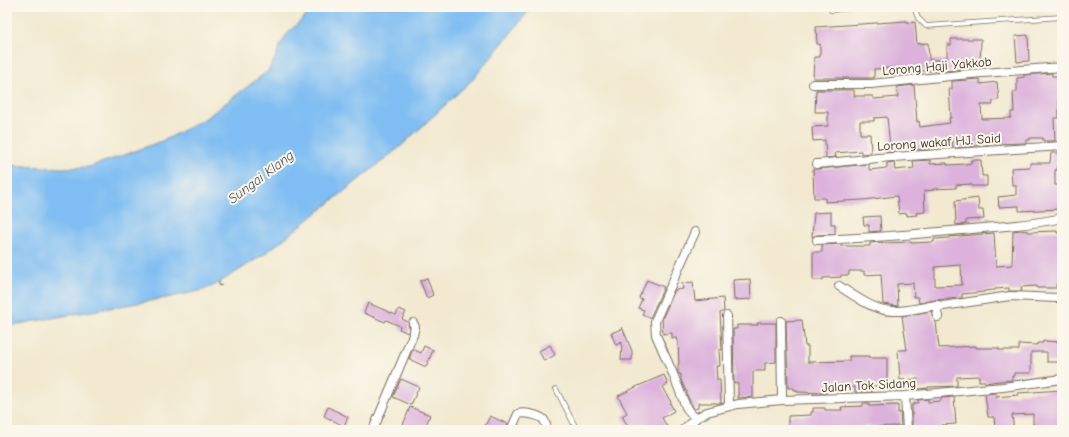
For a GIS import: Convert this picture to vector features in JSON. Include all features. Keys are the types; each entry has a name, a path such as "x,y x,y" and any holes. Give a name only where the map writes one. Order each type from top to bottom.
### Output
{"street":[{"name":"Lorong Haji Yakkob","path":"813,84 871,84 1062,67"},
{"name":"Lorong wakaf HJ. Said","path":"817,164 878,158 1062,146"},
{"path":"817,240 881,237 1028,224 1062,218"},
{"path":"695,232 655,321 656,335 686,407 696,418"},
{"path":"839,286 867,303 892,311 936,305 943,306 1010,296 1062,297"},
{"path":"936,305 938,317"},
{"path":"727,316 729,405"},
{"path":"781,321 782,400"},
{"path":"373,430 413,335 415,327 413,323"},
{"name":"Jalan Tok Sidang","path":"683,430 696,418 707,412 729,405 782,400 905,396 1003,387 1062,379"},
{"path":"905,396 907,430"},
{"path":"511,430 518,414 522,413 541,418 544,420 548,430"}],"lane":[{"path":"831,10 864,7"},
{"path":"914,7 918,18 926,26 1062,17"},
{"path":"556,389 577,430"}],"path":[{"path":"220,281 217,284 222,286"}],"water":[{"name":"Sungai Klang","path":"315,7 532,7 474,78 400,147 266,253 217,284 204,290 166,298 7,326 7,165 61,168 89,167 167,139 206,118 268,71 287,34"}],"building":[{"path":"907,21 908,23 915,22 917,44 928,43 929,60 947,60 947,45 951,45 951,39 981,39 980,66 964,66 964,69 944,71 919,71 919,74 912,74 912,71 892,72 892,68 874,69 874,78 813,78 814,57 820,57 820,44 817,44 816,27"},
{"path":"1028,35 1029,61 1017,62 1015,36"},
{"path":"1052,73 1052,76 1058,76 1059,90 1059,118 1054,118 1055,141 1043,141 1043,138 1030,138 1030,140 1026,140 1026,143 987,144 953,148 951,139 932,141 932,144 929,144 929,149 916,150 915,144 899,146 900,151 886,152 886,147 890,147 887,117 874,118 874,121 860,121 860,134 870,134 871,153 861,154 861,151 835,153 836,157 826,158 825,140 813,141 812,127 828,126 828,112 815,112 816,90 854,90 854,96 873,96 873,99 898,97 897,87 914,85 917,122 919,121 920,127 950,123 949,89 952,89 952,81 980,79 980,84 997,82 999,100 992,101 993,105 981,105 982,119 1011,118 1011,112 1014,112 1013,92 1017,92 1017,78 1024,77 1024,75"},
{"path":"1051,153 1059,153 1059,167 1055,170 1055,185 1059,185 1060,209 1019,211 1019,206 999,207 998,197 1016,195 1016,185 1012,185 1011,168 1030,167 1030,163 1050,163"},
{"path":"930,160 930,164 947,163 947,165 966,164 971,163 971,160 981,160 982,176 987,176 987,186 971,186 971,184 956,185 956,188 924,191 925,212 907,216 907,213 899,214 897,196 825,202 825,198 814,198 813,169 869,164 869,170 887,168 887,163 894,162 895,170 914,168 913,161"},
{"path":"978,198 979,210 983,210 984,219 966,220 966,224 956,225 955,201"},
{"path":"831,212 831,224 835,224 835,234 817,235 812,237 814,213"},
{"path":"880,216 881,231 869,232 869,225 864,225 863,217"},
{"path":"1013,231 1057,231 1057,233 1061,233 1062,284 1056,284 1056,288 1037,288 1037,286 1021,287 1022,291 1009,291 1009,288 995,289 984,292 962,294 962,298 919,303 918,297 914,297 913,283 897,284 898,306 883,304 881,274 864,275 864,271 849,271 849,275 841,275 841,277 813,280 813,252 822,252 822,245 841,244 841,246 870,246 870,243 882,242 934,242 934,239 994,233 996,266 1012,265","holes":["961,265 962,285 935,286 935,267"]},
{"path":"427,278 433,295 427,298 420,281"},
{"path":"750,279 751,299 734,300 733,280"},
{"path":"647,280 664,287 650,318 642,314 644,310 638,308 642,299 639,298"},
{"path":"693,282 695,301 723,298 724,311 720,313 722,350 719,350 720,366 716,366 717,380 720,380 721,403 698,403 698,408 694,409 681,380 681,374 678,373 678,341 676,338 672,338 672,333 663,334 662,319 675,290 683,289 682,283"},
{"path":"368,303 396,315 399,309 406,312 402,319 408,322 408,333 399,329 400,326 386,320 385,322 364,313"},
{"path":"931,311 936,322 939,348 976,346 976,348 1019,350 1019,344 1037,345 1037,343 1043,343 1043,341 1062,342 1062,362 1047,362 1047,352 1031,352 1031,373 1014,373 1012,380 985,383 985,381 979,381 979,376 957,377 957,386 928,387 918,389 918,379 900,380 898,350 907,350 902,316"},
{"path":"802,320 805,346 808,346 808,362 849,361 849,356 887,358 887,386 872,386 872,392 855,392 855,387 849,387 849,385 829,385 829,389 826,389 826,393 797,392 794,388 788,388 786,321"},
{"path":"757,323 776,323 776,362 765,363 765,371 753,372 753,397 738,398 738,383 734,383 733,329 737,329 737,325 758,325"},
{"path":"622,327 632,351 632,360 621,360 622,342 616,345 611,333 622,329"},
{"path":"550,345 555,355 544,361 539,351"},
{"path":"424,346 433,350 426,367 409,359 413,349 421,353"},
{"path":"664,375 668,384 662,387 671,402 670,403 674,411 662,418 669,430 630,430 622,416 627,413 618,396"},
{"path":"401,379 419,387 411,405 393,397"},
{"path":"1062,390 1061,430 1036,430 1036,426 1033,427 1033,414 1012,415 1014,430 999,430 999,426 995,427 994,417 988,417 985,394 996,393 996,397 1018,395 1018,393"},
{"path":"954,397 956,424 942,425 943,430 922,430 922,427 912,427 912,405 914,405 914,403 918,403 918,400 928,399 928,402 941,401 941,398"},
{"path":"863,403 869,403 869,406 898,405 901,426 806,428 804,430 788,430 788,416 811,415 813,408 842,410 841,407 863,406"},
{"path":"328,407 348,417 344,426 324,416"},
{"path":"410,407 430,415 424,430 401,430"},
{"path":"490,416 508,424 506,430 483,430"}]}
